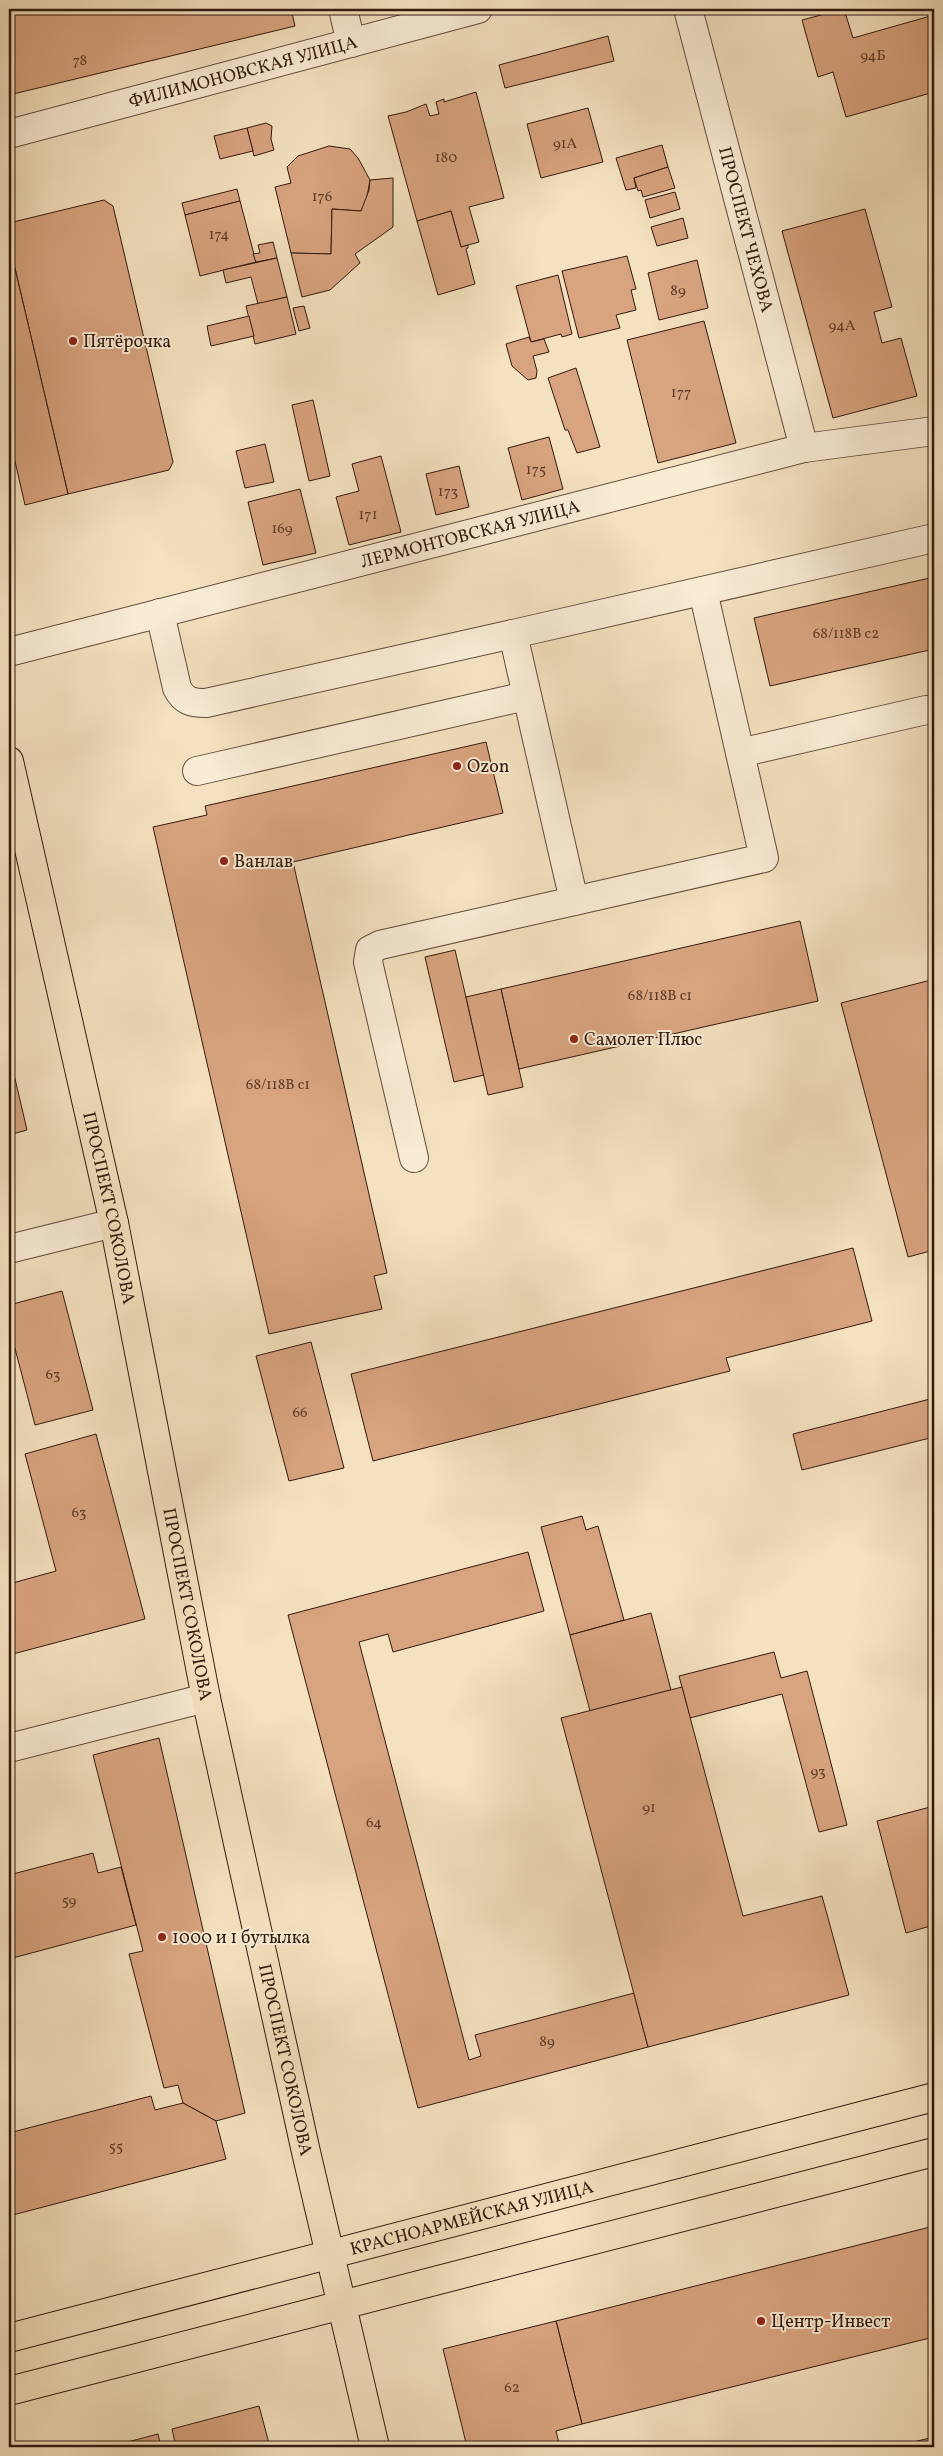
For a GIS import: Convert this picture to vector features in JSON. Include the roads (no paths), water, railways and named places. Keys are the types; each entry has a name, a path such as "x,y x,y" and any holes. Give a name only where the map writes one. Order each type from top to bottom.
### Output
{"main road":[{"name":"ПРОСПЕКТ СОКОЛОВА","path":"9,761 114,1223 206,1698 330,2256 375,2447"},
{"name":"КРАСНОАРМЕЙСКАЯ УЛИЦА","path":"9,2338 330,2256 934,2097"},
{"path":"9,2391 934,2152"}],"street":[{"path":"343,9 351,43"},
{"name":"ФИЛИМОНОВСКАЯ УЛИЦА","path":"9,134 478,9"},
{"name":"ПРОСПЕКТ ЧЕХОВА","path":"688,9 804,448"},
{"name":"ЛЕРМОНТОВСКАЯ УЛИЦА","path":"9,652 804,448 934,431"},
{"path":"160,614 177,688 182,697 192,702 206,703 934,538"},
{"path":"414,1158 368,962 370,950 380,945 764,858 702,591"},
{"path":"513,634 574,901"},
{"path":"197,770 526,696"},
{"path":"740,753 926,710 934,711"},
{"path":"9,1250 114,1223"},
{"path":"9,1748 206,1698"}],"place":[{"name":"Пятёрочка","path":"73,341"},
{"name":"Ozon","path":"457,766"},
{"name":"Ванлав","path":"224,861"},
{"name":"Самолет Плюс","path":"574,1039"},
{"name":"1000 и 1 бутылка","path":"162,1937"},
{"name":"Центр-Инвест","path":"761,2321"}]}
